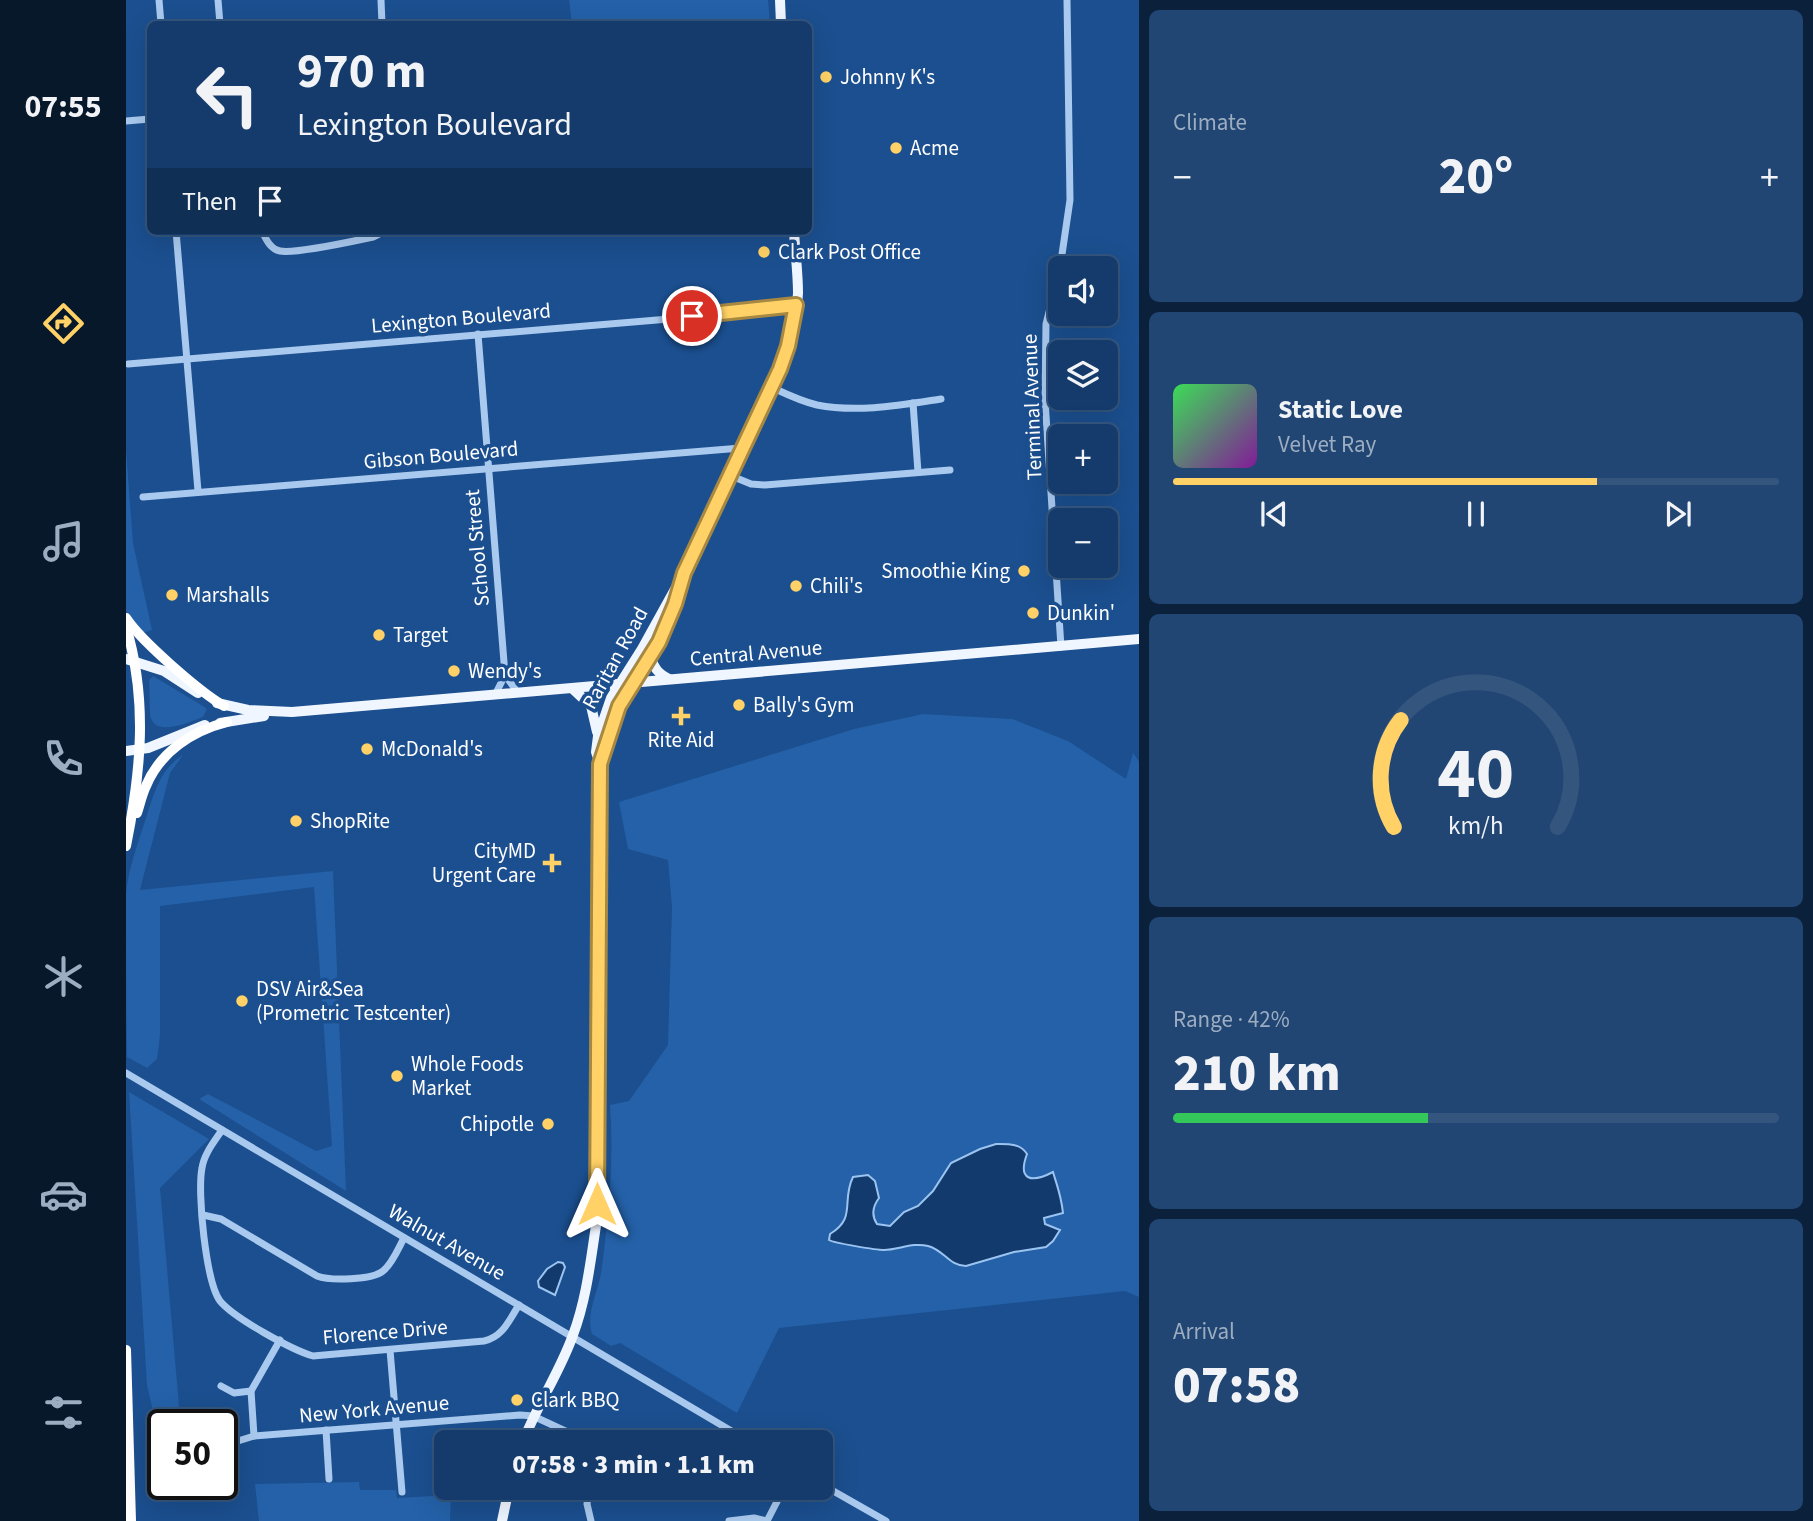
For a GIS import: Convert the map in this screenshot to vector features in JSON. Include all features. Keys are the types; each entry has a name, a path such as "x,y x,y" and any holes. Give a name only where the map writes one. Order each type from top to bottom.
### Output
{"highway":[{"path":"126,618 139,635 224,706"},
{"path":"126,627 141,709 141,749 126,846"},
{"path":"130,828 146,785 161,760 189,737 227,722"},
{"path":"126,1350 131,1521"}],"main road":[{"path":"780,0 781,21"},
{"name":"Raritan Road","path":"600,764 596,752 606,707 684,573 788,346 796,305 794,235"},
{"name":"Raritan Road","path":"528,1430 573,1336 590,1267 597,1219 600,764 616,714 651,657 671,615 684,573"},
{"name":"Central Avenue","path":"126,751 141,749 198,727 292,712 1139,639"},
{"path":"651,657 658,672 670,680"},
{"name":"Central Avenue","path":"131,660 164,671 224,706 266,712 292,712"},
{"path":"573,689 591,706 598,736"},
{"path":"502,1521 506,1500"}],"street":[{"path":"159,0 161,21"},
{"path":"218,0 220,21"},
{"path":"381,0 382,21"},
{"name":"Terminal Avenue","path":"1060,647 1045,360 1046,324 1060,268 1070,200 1067,0"},
{"path":"126,121 147,119"},
{"path":"176,235 198,492"},
{"path":"264,235 275,249 290,251 377,235"},
{"name":"Lexington Boulevard","path":"128,364 796,305"},
{"name":"School Street","path":"478,334 505,675"},
{"path":"771,387 798,400 847,409 941,398"},
{"path":"913,403 918,472"},
{"name":"Gibson Boulevard","path":"144,497 741,448"},
{"path":"729,475 751,484 765,485 950,470"},
{"path":"495,695 505,675 518,693"},
{"name":"Walnut Avenue","path":"126,1073 730,1430"},
{"name":"Florence Drive","path":"222,1130 203,1163 200,1179 205,1244 216,1294 233,1312 280,1340 313,1356 495,1339 519,1305"},
{"path":"203,1215 221,1219 317,1276 329,1280 379,1274 388,1265 404,1238"},
{"path":"254,1436 251,1391 280,1340"},
{"path":"390,1350 402,1492"},
{"path":"221,1386 234,1393 251,1391"},
{"path":"533,1416 563,1430"},
{"name":"New York Avenue","path":"238,1441 254,1436 533,1416"},
{"path":"326,1430 330,1479"},
{"path":"833,1492 886,1521"},
{"path":"588,1500 591,1521"},
{"path":"729,1521 754,1518 767,1521 778,1500"}],"shaded area":[{"path":"569,0 768,0 770,21 572,21"},
{"path":"126,449 133,543 152,630 142,633 126,611"},
{"path":"153,676 207,709 203,717 173,727 158,726 153,722 150,714 149,680"},
{"path":"923,714 1012,719 1068,741 1126,779 1133,753 1139,762 1139,1297 1125,1291 779,1328 737,1413 620,1343 611,1346 592,1334 590,1326 601,1275 609,1206 610,1105 629,1101 668,1045 672,907 668,860 628,849 619,802 854,729"},
{"path":"183,755 170,773 140,890 333,871 346,1191 199,1099 208,1094 316,1151 332,1146 314,887 160,906 160,1035 157,1059 147,1068 127,1057 126,895 129,876 159,782 169,767"},
{"path":"129,1092 209,1139 160,1188 179,1409 152,1409 147,1385"},
{"path":"996,1144 1013,1145 1024,1150 1027,1154 1024,1170 1028,1177 1039,1178 1053,1172 1063,1213 1044,1218 1045,1224 1060,1230 1046,1247 1014,1252 966,1266 955,1263 928,1246 884,1250 829,1240 830,1234 838,1228 846,1215 853,1177 868,1175 875,1181 879,1198 874,1207 874,1217 877,1224 890,1226 904,1212 918,1206 933,1191 951,1163"},
{"path":"558,1262 565,1267 555,1295 539,1287 538,1281 547,1269"},
{"path":"359,1482 360,1490 396,1490 397,1498 434,1496 434,1500 451,1500 450,1521 259,1521 255,1484"}],"place":[{"name":"Johnny K's","path":"826,77"},
{"name":"Acme","path":"896,148"},
{"name":"Clark Post Office","path":"764,252"},
{"name":"Smoothie King","path":"1024,571"},
{"name":"Chili's","path":"796,586"},
{"name":"Marshalls","path":"172,595"},
{"name":"Dunkin'","path":"1033,613"},
{"name":"Target","path":"379,635"},
{"name":"Wendy's","path":"454,671"},
{"name":"Bally's Gym","path":"739,705"},
{"name":"Rite Aid","path":"681,716"},
{"name":"McDonald's","path":"367,749"},
{"name":"ShopRite","path":"296,821"},
{"name":"CityMD Urgent Care","path":"552,863"},
{"name":"DSV Air&Sea (Prometric Testcenter)","path":"242,1001"},
{"name":"Whole Foods Market","path":"397,1076"},
{"name":"Chipotle","path":"548,1124"},
{"name":"Clark BBQ","path":"517,1400"}],"route":[{"path":"597,1204 600,764 619,706 659,642 684,573 780,369 788,346 796,305 692,316"}]}
